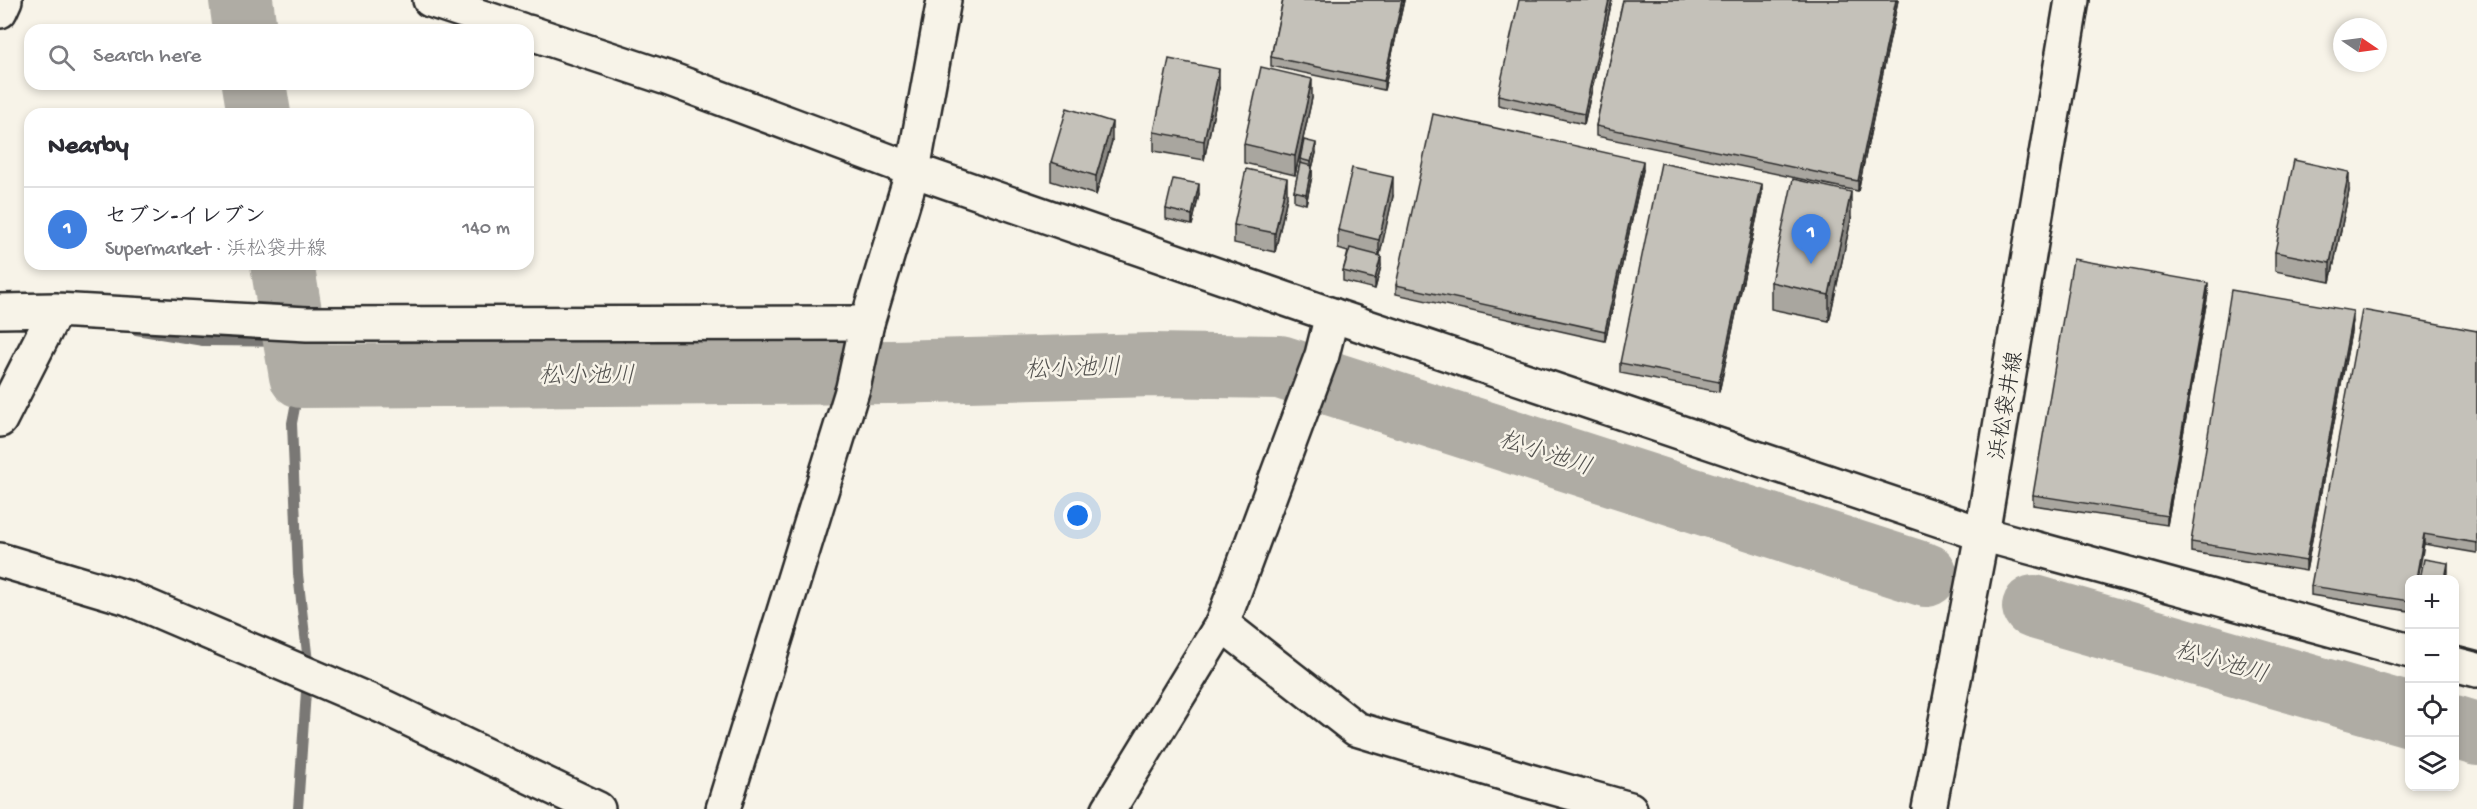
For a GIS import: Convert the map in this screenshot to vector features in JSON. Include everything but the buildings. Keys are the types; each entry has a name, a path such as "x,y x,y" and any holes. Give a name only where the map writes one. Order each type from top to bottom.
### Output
{"street":[{"path":"0,11 5,0"},
{"path":"430,0 503,24"},
{"path":"723,809 853,388 867,324 913,170 944,0"},
{"name":"浜松袋井線","path":"1929,809 1982,534 2072,0"},
{"path":"534,34 666,78 913,170 1332,315 1982,534 2405,650"},
{"path":"0,311 56,310 307,324 867,324"},
{"path":"0,420 56,310"},
{"path":"1109,809 1222,624 1322,355 1332,315"},
{"path":"0,560 128,598 384,707 598,809"},
{"path":"1222,624 1356,729 1630,809"},
{"path":"2459,665 2477,670"}],"waterway":[{"name":"松小池川","path":"241,0 244,24"},
{"name":"松小池川","path":"255,90 258,108"},
{"name":"松小池川","path":"283,270 301,376 891,372 1152,365 1280,367 1926,575"},
{"path":"136,330 203,341 306,342"},
{"path":"402,343 497,345"},
{"path":"298,809 308,662 298,574 292,423 301,376"},
{"path":"2047,587 2119,606"},
{"name":"松小池川","path":"2034,607 2405,714"},
{"name":"松小池川","path":"2459,729 2477,734"}],"place":[{"name":"セブン-イレブン","path":"1811,264"}]}
